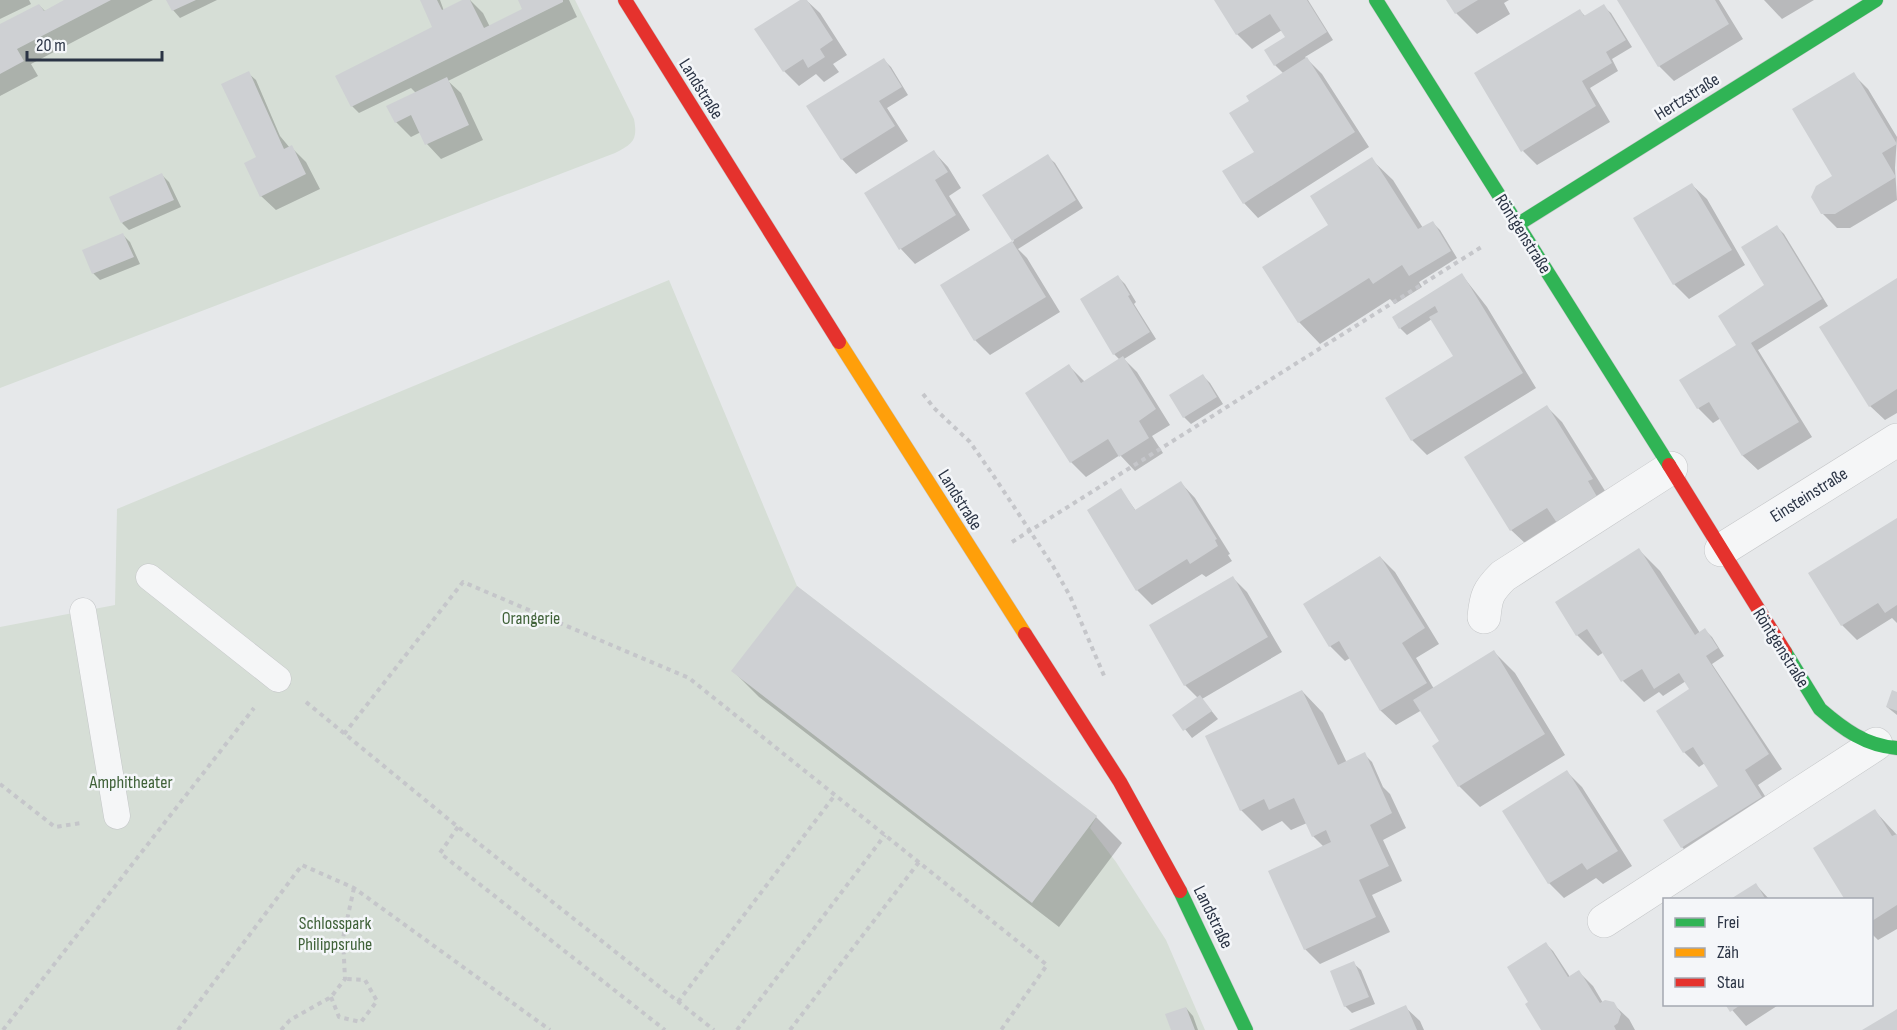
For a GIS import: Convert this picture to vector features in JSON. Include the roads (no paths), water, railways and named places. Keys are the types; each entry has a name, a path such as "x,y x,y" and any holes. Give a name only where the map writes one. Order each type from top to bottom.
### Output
{"street":[{"name":"Landstraße","path":"626,0 733,174 1120,782 1155,842 1196,921 1246,1030"},
{"name":"Röntgenstraße","path":"1376,0 1820,709 1842,729 1861,739 1887,746"},
{"name":"Hertzstraße","path":"1517,225 1876,0"},
{"name":"Einsteinstraße","path":"1721,550 1897,440"},
{"path":"1484,617 1486,597 1490,588 1503,576 1671,468"},
{"name":"Röntgenstraße","path":"1604,921 1887,746"}],"lane":[{"path":"149,577 278,679"},
{"path":"83,611 117,816"}],"park label":[{"name":"Orangerie","path":"531,618"},
{"name":"Amphitheater","path":"131,782"},
{"name":"Schlosspark Philippsruhe","path":"335,933"}]}
